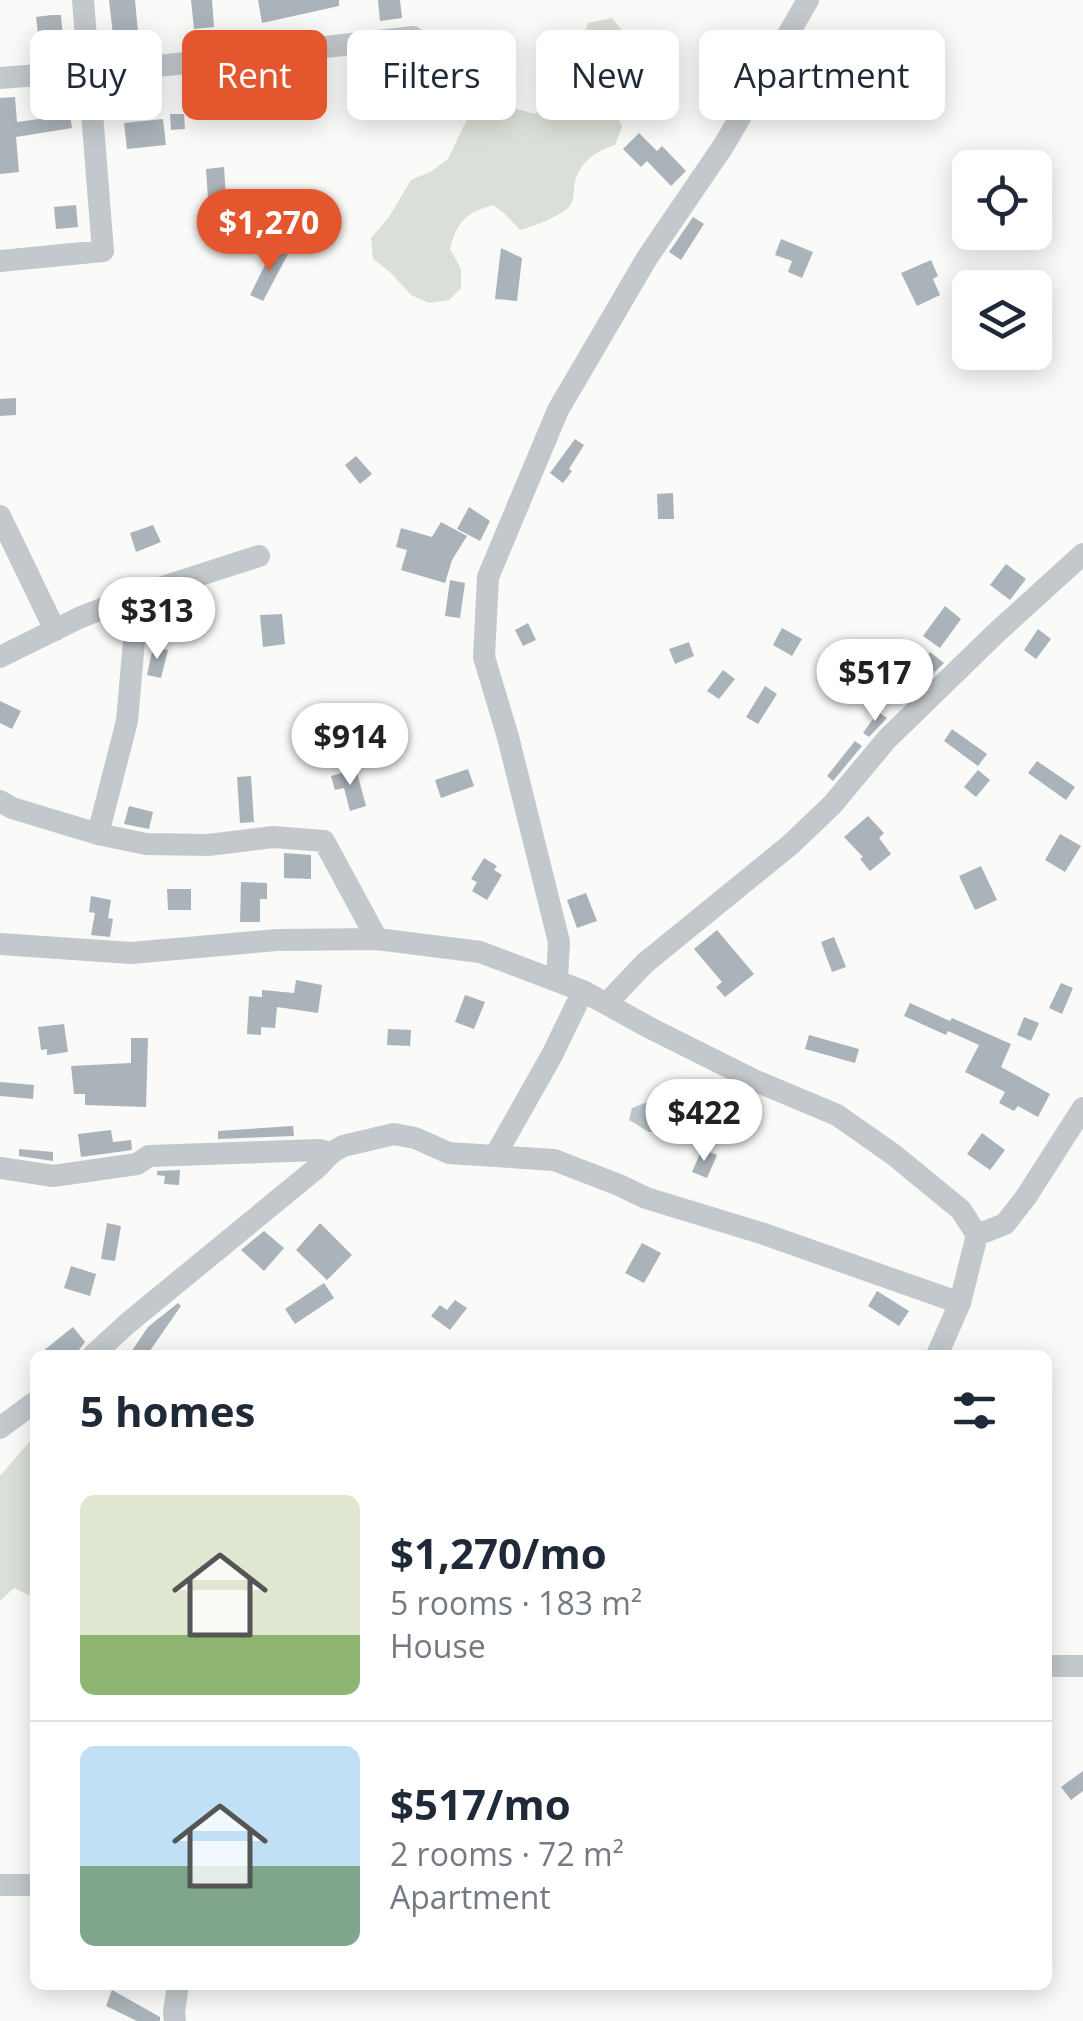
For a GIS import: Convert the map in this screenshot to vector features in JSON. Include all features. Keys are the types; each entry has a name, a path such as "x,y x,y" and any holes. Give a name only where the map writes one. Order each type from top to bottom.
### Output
{"street":[{"path":"83,0 86,30"},
{"path":"557,980 560,942 484,657 488,577 558,410 648,258 724,145 808,0"},
{"path":"162,65 347,45"},
{"path":"0,78 30,75"},
{"path":"0,261 103,251 93,120"},
{"path":"0,516 54,630"},
{"path":"607,1003 645,963 790,845 832,805 888,739 996,632 1083,554"},
{"path":"0,657 138,596 259,556"},
{"path":"98,834 127,721 138,596"},
{"path":"0,801 98,834 146,844 208,845 273,837 324,840 378,939"},
{"path":"0,944 131,952 277,940 378,939 480,952 583,991 756,1081 838,1115 961,1210 977,1235 960,1303 940,1350"},
{"path":"495,1156 583,991"},
{"path":"977,1235 1004,1224 1083,1108"},
{"path":"99,1350 331,1153 343,1146 394,1134 449,1153 554,1160 646,1198 761,1232 960,1303"},
{"path":"0,1168 54,1176 137,1164 149,1156 320,1150 331,1153"},
{"path":"0,1428 30,1406"},
{"path":"1052,1666 1083,1666"},
{"path":"0,1886 30,1885"},
{"path":"175,2021 178,1990"}],"shaded area":[{"path":"612,18 622,30 586,30 588,23"},
{"path":"516,109 535,114 536,120 619,120 622,127 615,145 595,154 577,175 570,206 520,230 493,205 475,211 459,225 450,249 461,269 461,288 449,300 429,303 411,295 373,259 371,238 411,180 448,159 467,120 516,120"},
{"path":"645,1103 665,1112 664,1122 654,1132 629,1120 632,1108"},
{"path":"30,1441 30,1596 14,1588 0,1601 0,1476"}],"building":[{"path":"109,0 135,0 138,30 112,30"},
{"path":"191,0 212,0 214,27 194,29"},
{"path":"258,0 339,0 339,6 262,23"},
{"path":"378,0 400,0 402,18 380,21"},
{"path":"61,15 62,30 38,30 36,17"},
{"path":"15,97 17,122 71,120 72,128 16,137 19,172 0,174 0,98"},
{"path":"170,114 182,114 185,129 171,130"},
{"path":"162,119 166,145 127,149 124,123"},
{"path":"639,133 657,151 662,146 686,171 671,186 647,161 641,167 623,149"},
{"path":"224,167 226,197 208,198 206,169"},
{"path":"278,195 283,210 259,225 251,212"},
{"path":"76,205 78,227 56,229 54,207"},
{"path":"693,217 704,224 681,260 669,252"},
{"path":"781,239 813,252 802,278 788,272 792,261 775,255"},
{"path":"274,247 288,254 263,301 250,295"},
{"path":"501,248 522,258 517,301 495,299"},
{"path":"931,260 940,295 917,306 901,273"},
{"path":"16,398 16,415 0,416 0,399"},
{"path":"575,439 584,445 563,483 550,473"},
{"path":"356,456 372,474 360,484 345,465"},
{"path":"673,493 674,519 658,519 657,494"},
{"path":"469,507 490,521 480,541 457,529"},
{"path":"441,522 467,536 452,560 445,583 401,570 407,550 396,547 401,528 432,537"},
{"path":"153,525 161,542 136,552 130,533"},
{"path":"1006,564 1026,579 1010,600 990,585"},
{"path":"450,580 465,583 460,618 445,616"},
{"path":"945,606 961,619 940,648 923,636"},
{"path":"282,614 285,644 263,647 260,615"},
{"path":"528,623 536,640 523,646 515,630"},
{"path":"782,628 802,639 792,656 773,645"},
{"path":"1038,629 1051,639 1036,659 1024,650"},
{"path":"689,642 694,656 675,664 669,649"},
{"path":"153,647 168,650 161,678 147,675"},
{"path":"930,652 944,663 921,685 910,676"},
{"path":"723,670 735,679 719,699 707,691"},
{"path":"765,686 777,694 758,724 746,717"},
{"path":"0,701 21,711 12,729 0,723"},
{"path":"878,712 887,718 869,737 863,733"},
{"path":"952,729 987,754 978,766 944,741"},
{"path":"855,741 862,746 833,781 827,776"},
{"path":"1037,761 1075,787 1066,800 1028,773"},
{"path":"356,769 366,806 350,811 344,788 335,790 331,776"},
{"path":"468,769 474,786 441,798 435,780"},
{"path":"978,770 990,780 976,797 964,787"},
{"path":"251,776 254,822 240,823 237,777"},
{"path":"129,806 153,812 149,829 124,824"},
{"path":"868,816 884,833 879,838 891,854 870,871 844,837"},
{"path":"1060,834 1081,846 1065,872 1045,860"},
{"path":"284,853 311,855 311,879 284,878"},
{"path":"484,858 497,866 494,870 502,875 487,900 472,891 477,882 471,879"},
{"path":"981,866 997,900 975,910 959,876"},
{"path":"241,882 267,883 267,899 260,899 260,922 240,922"},
{"path":"167,889 191,889 191,910 168,910"},
{"path":"586,893 597,921 577,928 567,900"},
{"path":"91,896 111,900 110,937 91,935 95,913 89,912"},
{"path":"717,930 754,974 725,997 716,987 722,982 694,949"},
{"path":"834,937 846,967 832,972 821,942"},
{"path":"296,980 322,985 318,1013 277,1007 275,1028 261,1027 261,1035 247,1034 249,996 262,997 262,990 294,993"},
{"path":"1061,983 1073,988 1062,1014 1049,1008"},
{"path":"465,995 485,1002 474,1029 455,1022"},
{"path":"910,1003 1011,1044 1001,1067 1050,1094 1038,1117 1018,1106 1014,1111 999,1103 1005,1092 965,1072 979,1045 904,1016"},
{"path":"1024,1017 1039,1023 1031,1041 1017,1035"},
{"path":"64,1024 68,1052 47,1055 47,1049 41,1050 38,1027"},
{"path":"388,1029 411,1030 410,1046 387,1045"},
{"path":"809,1035 859,1049 855,1063 805,1049"},
{"path":"131,1038 148,1038 146,1107 85,1105 85,1094 74,1094 71,1066 131,1063"},
{"path":"0,1082 34,1085 33,1099 0,1096"},
{"path":"293,1126 294,1136 218,1139 218,1131"},
{"path":"111,1130 113,1142 131,1140 132,1150 81,1157 78,1134"},
{"path":"982,1133 1005,1150 990,1170 967,1154"},
{"path":"19,1149 53,1152 53,1161 19,1156"},
{"path":"702,1149 717,1155 707,1178 692,1172"},
{"path":"180,1170 179,1185 164,1184 165,1176 157,1175 157,1171"},
{"path":"107,1223 121,1226 115,1261 101,1259"},
{"path":"320,1223 352,1255 327,1280 296,1250"},
{"path":"264,1231 284,1248 264,1271 241,1250"},
{"path":"642,1243 661,1253 644,1283 625,1273"},
{"path":"71,1266 96,1274 90,1296 64,1288"},
{"path":"324,1283 334,1298 295,1324 285,1309"},
{"path":"877,1291 909,1311 899,1326 868,1306"},
{"path":"455,1300 467,1308 450,1330 431,1316 440,1305 447,1310"},
{"path":"178,1303 181,1306 150,1350 132,1350 148,1327"},
{"path":"73,1327 85,1342 79,1350 44,1350"},
{"path":"1083,1771 1083,1791 1071,1800 1061,1787"},
{"path":"112,1990 160,2017 160,2021 137,2021 106,2006"}]}
